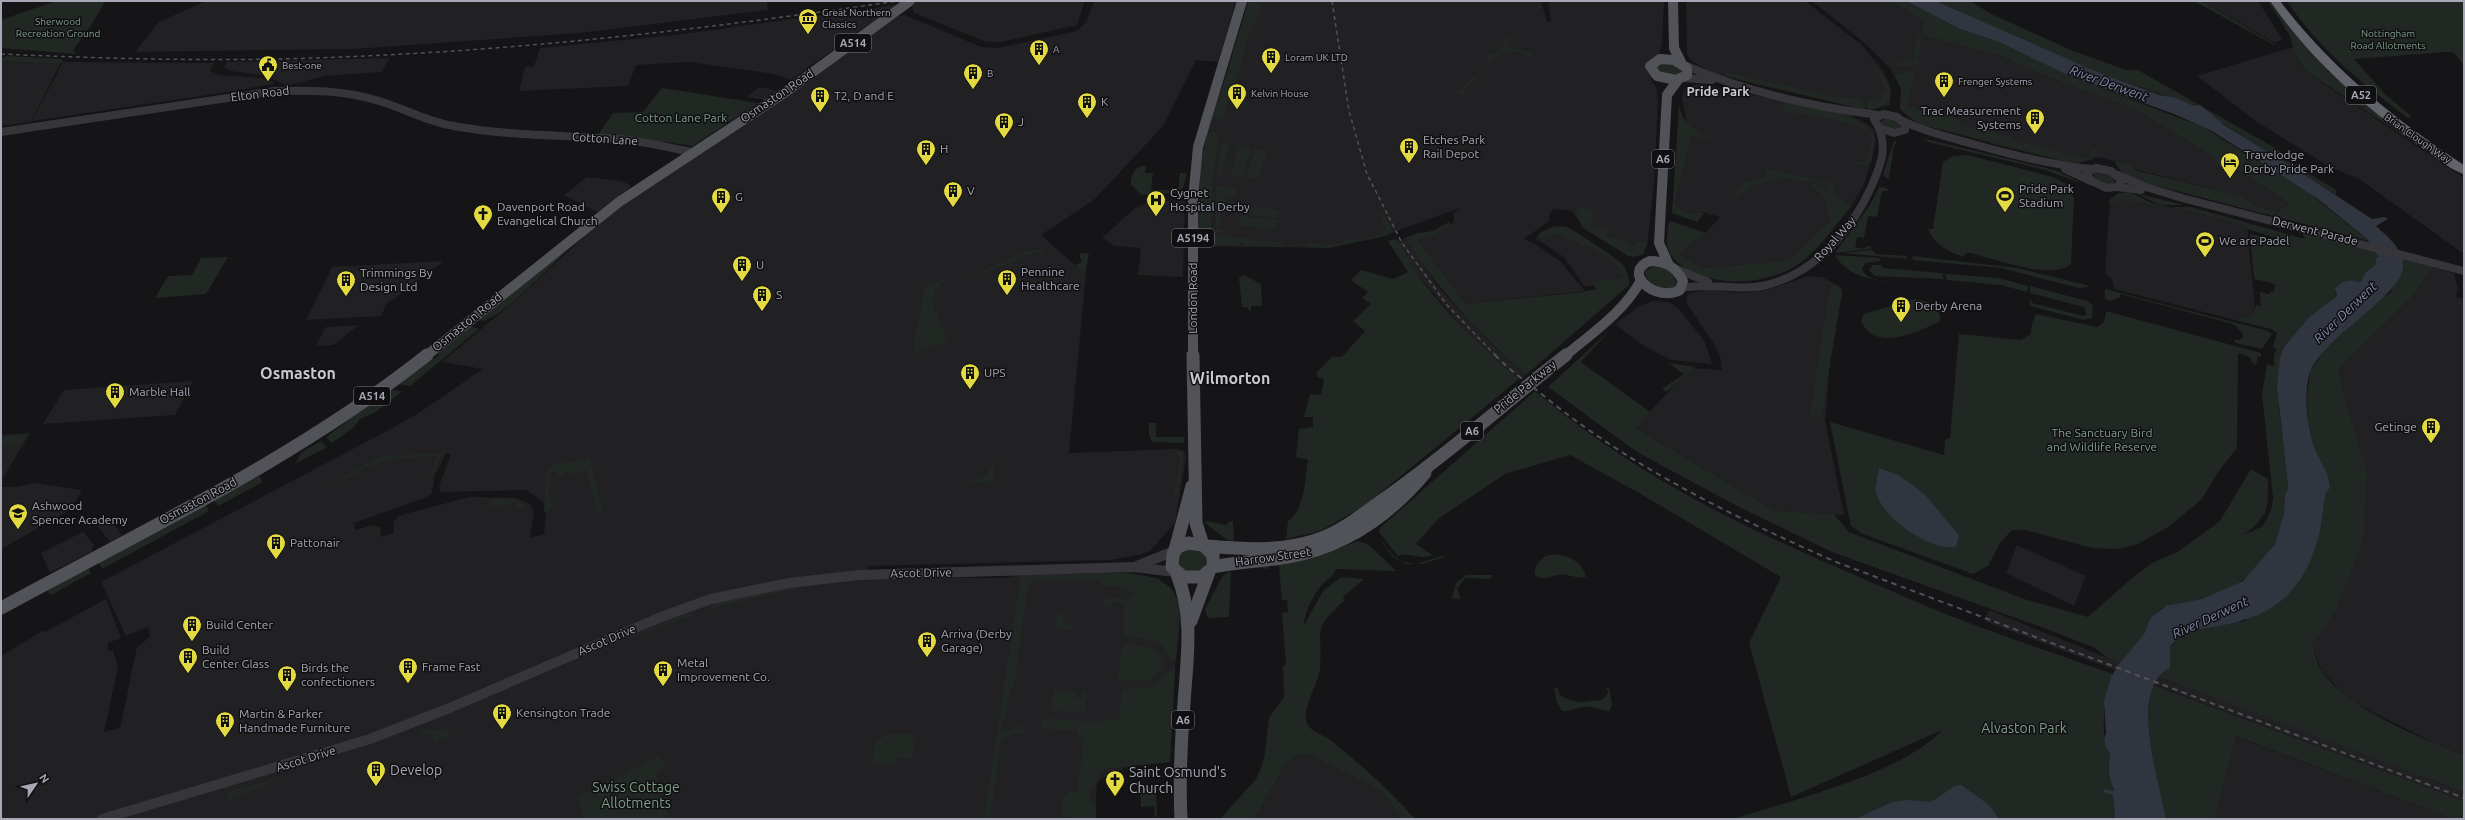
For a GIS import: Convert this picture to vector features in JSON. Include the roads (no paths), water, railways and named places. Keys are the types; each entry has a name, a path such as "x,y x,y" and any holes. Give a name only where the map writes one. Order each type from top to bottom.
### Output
{"highway":[{"name":"Brian Clough Way","path":"2275,1 2312,48 2352,87 2401,127 2464,170"},
{"name":"Brian Clough Way","path":"2284,1 2312,38 2350,78 2398,117 2464,163"}],"main road":[{"name":"London Road","path":"1204,546 1196,523 1194,482 1192,303 1194,170 1198,147 1242,1"},
{"path":"1672,33 1656,60 1650,66 1667,95 1687,72 1674,50 1672,33 1673,1"},
{"name":"Osmaston Road","path":"1,608 287,453 322,432 416,363 598,216 780,95 908,2"},
{"path":"1656,60 1670,59 1683,64"},
{"path":"1656,76 1680,79"},
{"name":"A6","path":"1660,293 1674,293 1682,288 1682,278 1660,251 1659,223 1667,95"},
{"name":"A6","path":"1641,280 1638,269 1642,264 1650,261 1659,223"},
{"path":"1650,261 1671,266"},
{"path":"1641,280 1650,290 1660,293"},
{"name":"Pride Parkway","path":"1431,466 1620,309 1637,291 1641,280"},
{"name":"Pride Parkway","path":"1620,309 1642,298 1660,293"},
{"name":"A6","path":"1204,546 1252,550 1284,548 1314,541 1340,530 1431,466"},
{"name":"Harrow Street","path":"1211,570 1240,561 1296,555 1342,541 1364,529 1380,517 1415,486 1431,466"},
{"name":"London Road","path":"1175,550 1187,500 1194,482"},
{"path":"1188,544 1204,546 1213,555 1211,570 1193,579 1176,573 1170,560 1175,550 1188,544"},
{"name":"A6","path":"1190,621 1211,570"},
{"name":"A6","path":"1176,573 1183,586 1190,621 1180,764 1182,819"}],"street":[{"path":"1683,64 1721,81 1844,112 1878,115 1890,114 1926,131 2052,164 2092,169"},
{"path":"1680,79 1721,81"},
{"name":"Elton Road","path":"1,132 274,91 309,90 339,92 369,98 438,123 515,134"},
{"path":"1844,112 1889,133 1901,132 1978,145"},
{"path":"1878,115 1874,120 1884,146 1906,127 1904,121"},
{"name":"Cotton Lane","path":"515,134 620,139 694,152"},
{"name":"Royal Way","path":"1682,288 1695,285 1750,287 1779,282 1801,272 1821,257 1846,229 1863,204 1877,170 1884,146"},
{"path":"2052,164 2091,181"},
{"name":"Derwent Parade","path":"2092,169 2103,168 2118,175 2182,198"},
{"path":"2091,181 2087,174 2092,169"},
{"path":"2117,188 2122,182 2118,175"},
{"name":"Derwent Parade","path":"2091,181 2104,188 2127,187 2182,198 2446,264 2464,271"},
{"name":"Derwent Parade","path":"2446,264 2464,266"},
{"name":"Royal Way","path":"1671,266 1721,286"},
{"name":"Ascot Drive","path":"1134,567 1175,550"},
{"name":"Ascot Drive","path":"102,819 370,739 452,707 661,617 711,599 757,588 846,576 1134,567 1176,573"}],"water":[{"name":"River Derwent","path":"1906,1 1936,1 2100,73 2160,95 2176,98 2194,106 2200,105 2224,125 2291,166 2372,219 2384,217 2388,219 2376,226 2393,242 2402,257 2403,262 2401,275 2391,289 2327,348 2315,364 2308,380 2306,398 2310,433 2315,449 2330,483 2330,488 2326,493 2319,535 2313,555 2305,572 2284,598 2271,608 2256,616 2238,622 2205,628 2186,634 2180,637 2170,647 2170,668 2157,679 2150,695 2148,715 2153,761 2166,819 2115,819 2113,795 2104,792 2104,789 2115,791 2111,783 2109,773 2110,753 2104,742 2106,734 2104,701 2111,677 2119,664 2144,634 2151,617 2166,606 2202,599 2243,581 2275,544 2284,513 2285,495 2288,488 2277,386 2280,358 2284,347 2309,317 2337,296 2335,289 2341,283 2346,281 2361,282 2365,273 2375,265 2376,258 2379,257 2367,239 2318,199 2212,131 2174,114 2065,74 1999,42 1960,29"},
{"path":"1879,468 1898,475 1926,496 1959,535 1956,547 1945,547 1921,539 1898,523 1888,513 1876,493"},
{"path":"1961,785 1989,805 1999,819 1856,819 1892,802 1908,800 1931,802 1955,786"}],"railway":[{"path":"1,54 213,60 298,59 410,54 550,43 689,29 898,1"},
{"path":"1332,1 1349,111 1367,174 1402,243 1447,305 1496,356"},
{"path":"1496,356 1505,365 1573,419 1608,443 1682,488 1797,545 1836,562 2464,798"}],"place":[{"name":"Great Northern Classics","path":"808,35"},
{"name":"A","path":"1039,66"},
{"name":"Loram UK LTD","path":"1271,74"},
{"name":"Best-one","path":"268,82"},
{"name":"B","path":"973,90"},
{"name":"Frenger Systems","path":"1944,98"},
{"name":"Kelvin House","path":"1237,110"},
{"name":"T2, D and E","path":"820,113"},
{"name":"K","path":"1087,119"},
{"name":"Trac Measurement Systems","path":"2035,135"},
{"name":"J","path":"1004,139"},
{"name":"Etches Park Rail Depot","path":"1409,164"},
{"name":"H","path":"926,166"},
{"name":"Travelodge Derby Pride Park","path":"2230,179"},
{"name":"V","path":"953,208"},
{"name":"Pride Park Stadium","path":"2005,213"},
{"name":"G","path":"721,214"},
{"name":"Cygnet Hospital Derby","path":"1156,217"},
{"name":"Davenport Road Evangelical Church","path":"483,231"},
{"name":"We are Padel","path":"2205,258"},
{"name":"U","path":"742,282"},
{"name":"Pennine Healthcare","path":"1007,296"},
{"name":"Trimmings By Design Ltd","path":"346,297"},
{"name":"S","path":"762,312"},
{"name":"Derby Arena","path":"1901,323"},
{"name":"UPS","path":"970,390"},
{"name":"Marble Hall","path":"115,409"},
{"name":"Getinge","path":"2431,444"},
{"name":"Ashwood Spencer Academy","path":"18,530"},
{"name":"Pattonair","path":"276,560"},
{"name":"Build Center","path":"192,642"},
{"name":"Arriva (Derby Garage)","path":"927,658"},
{"name":"Build Center Glass","path":"188,674"},
{"name":"Frame Fast","path":"408,684"},
{"name":"Metal Improvement Co.","path":"663,687"},
{"name":"Birds the confectioners","path":"287,692"},
{"name":"Kensington Trade","path":"502,730"},
{"name":"Martin & Parker Handmade Furniture","path":"225,738"},
{"name":"Develop","path":"376,787"},
{"name":"Saint Osmund's Church","path":"1115,797"}],"district":[{"name":"Pride Park","path":"1718,91"},
{"name":"Osmaston","path":"298,373"},
{"name":"Wilmorton","path":"1230,378"}],"park label":[{"name":"Sherwood Recreation Ground","path":"58,26"},
{"name":"Nottingham Road Allotments","path":"2388,38"},
{"name":"Cotton Lane Park","path":"681,118"},
{"name":"The Sanctuary Bird and Wildlife Reserve","path":"2102,440"},
{"name":"Alvaston Park","path":"2024,728"},
{"name":"Swiss Cottage Allotments","path":"636,796"}]}
